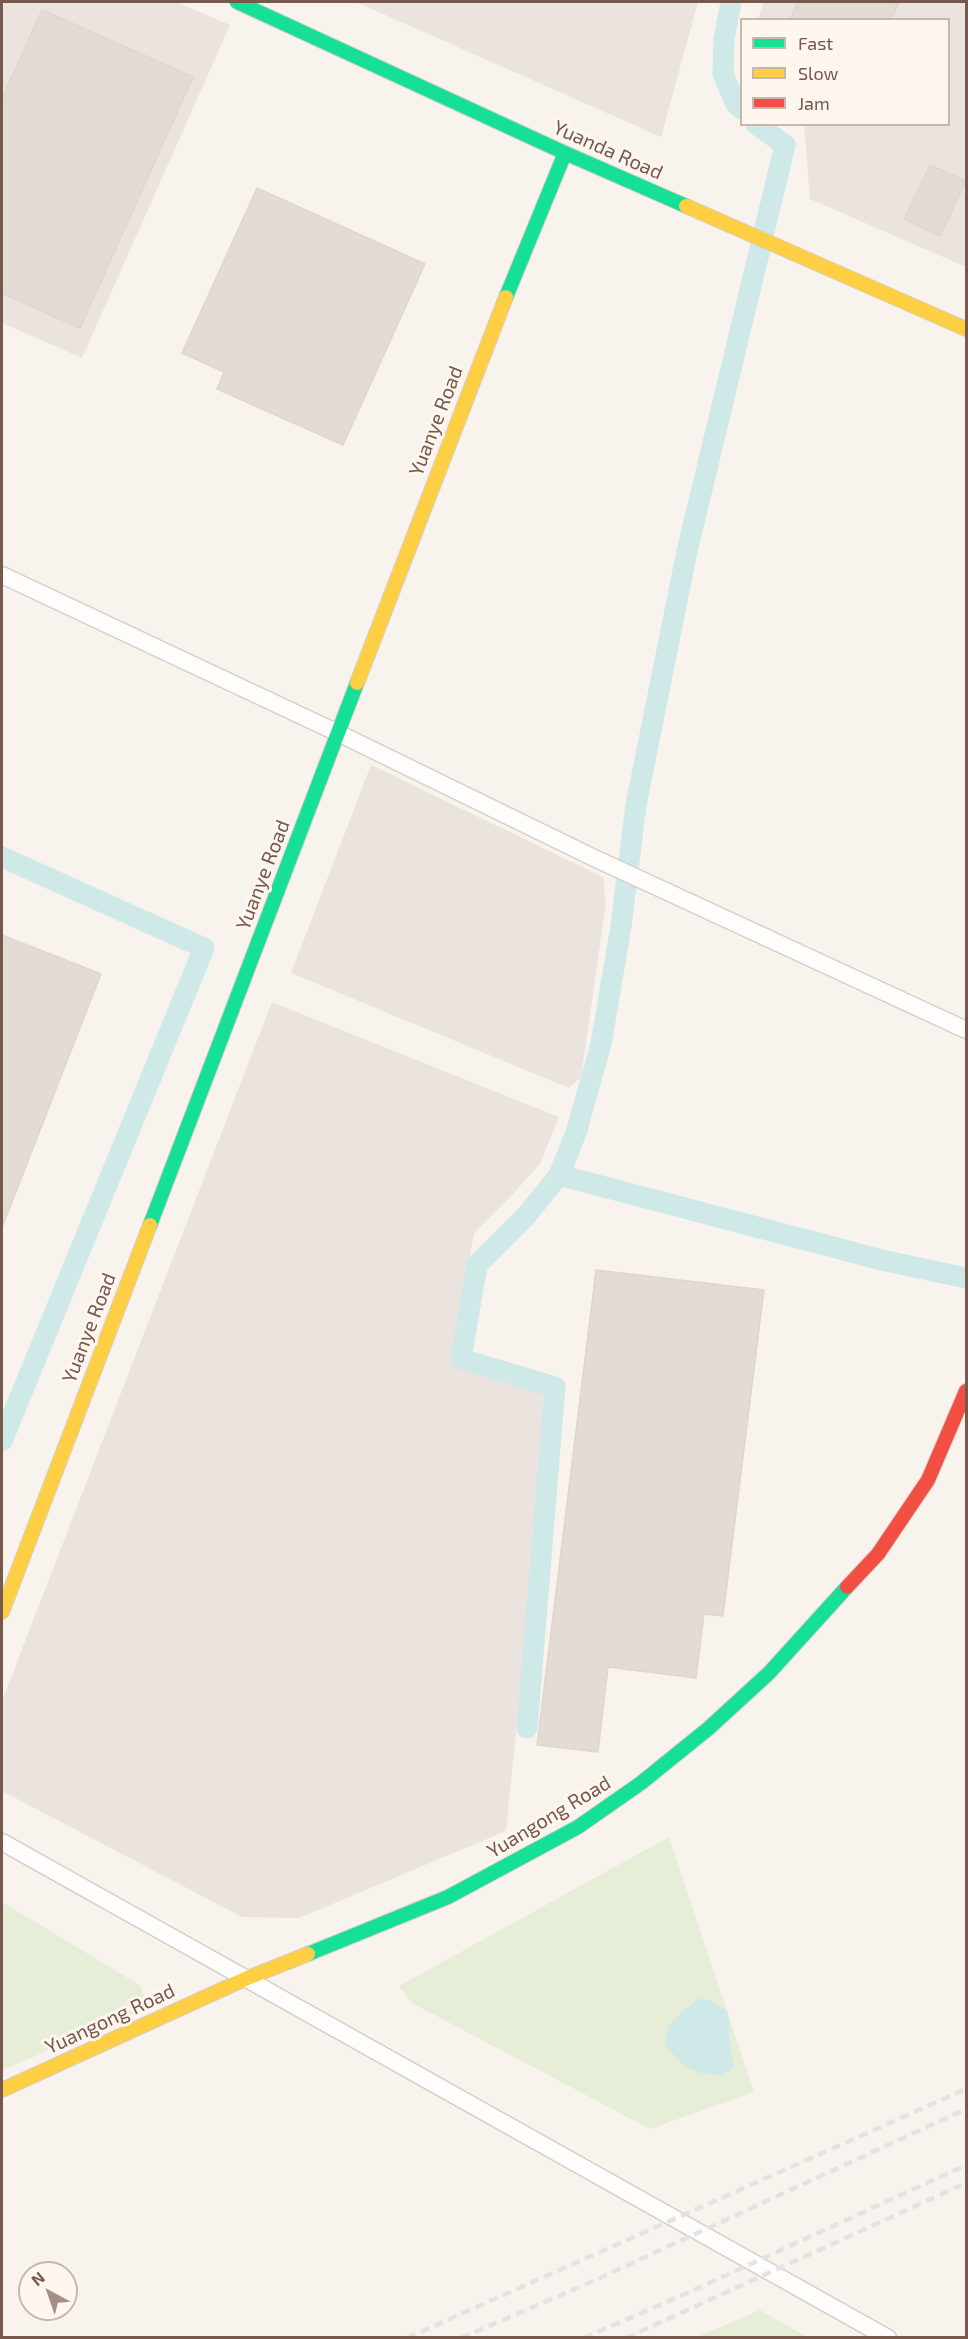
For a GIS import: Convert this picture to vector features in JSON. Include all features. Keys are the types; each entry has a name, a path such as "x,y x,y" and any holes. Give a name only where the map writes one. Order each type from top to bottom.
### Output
{"street":[{"name":"Yuanda Road","path":"237,2 564,153 966,329"},
{"name":"Yuanye Road","path":"2,1612 490,335 564,153"},
{"path":"2,575 338,733 651,885 966,1030"},
{"name":"Yuangong Road","path":"2,2090 245,1979 448,1897 578,1827 650,1777 770,1673 878,1554 928,1480 966,1390"},
{"path":"2,1842 888,2337"}],"shaded area":[{"path":"2,2 177,2 230,25 82,358 2,323"},
{"path":"356,2 698,2 661,137"},
{"path":"763,2 966,2 966,267 810,199 804,126 950,126 950,18 759,18"},
{"path":"371,765 603,877 606,903 581,1077 569,1088 291,973"},
{"path":"272,1002 559,1117 540,1164 474,1233 452,1361 546,1395 531,1582 506,1831 299,1918 242,1917 2,1791 2,1701"}],"green space":[{"path":"669,1837 754,2092 650,2129 412,2003 399,1986"},
{"path":"2,1902 141,1986 144,1996 140,2007 131,2016 2,2070"},
{"path":"760,2310 807,2337 697,2337"}],"water":[{"path":"697,1999 712,2001 728,2012 730,2049 734,2066 722,2076 701,2073 684,2066 665,2045 669,2025"}],"building":[{"path":"798,2 899,2 892,18 791,18"},
{"path":"42,10 193,77 80,328 2,293 2,99"},
{"path":"930,165 966,181 940,236 904,219"},
{"path":"257,188 425,264 343,445 217,389 224,372 182,353"},
{"path":"2,935 101,974 3,1225 2,1224"},
{"path":"596,1270 764,1290 723,1616 704,1614 696,1678 608,1667 598,1752 537,1745"}],"waterway":[{"path":"731,2 724,39 723,74 736,104 740,107"},
{"path":"527,1728 555,1387 461,1359 477,1265 526,1216 559,1175 576,1133 601,1044 621,926 636,805 687,551 785,145 759,126"},
{"path":"2,857 204,948 2,1441"},
{"path":"559,1175 882,1260 966,1278"}],"railway":[{"path":"407,2338 966,2089"},
{"path":"461,2338 591,2282 966,2109"},
{"path":"584,2338 966,2165"},
{"path":"626,2338 966,2183"}],"traffic: fast":[{"path":"237,2 686,206"},
{"path":"506,297 565,153"},
{"path":"150,1225 357,683"},
{"path":"308,1954 448,1897 578,1827 641,1783 709,1728 769,1673 847,1587"}],"traffic: slow":[{"path":"686,206 966,329"},
{"path":"357,683 506,297"},
{"path":"2,1612 150,1225"},
{"path":"2,2090 245,1979 308,1954"}],"traffic: jam":[{"path":"847,1587 878,1554 928,1480 966,1391"}]}
